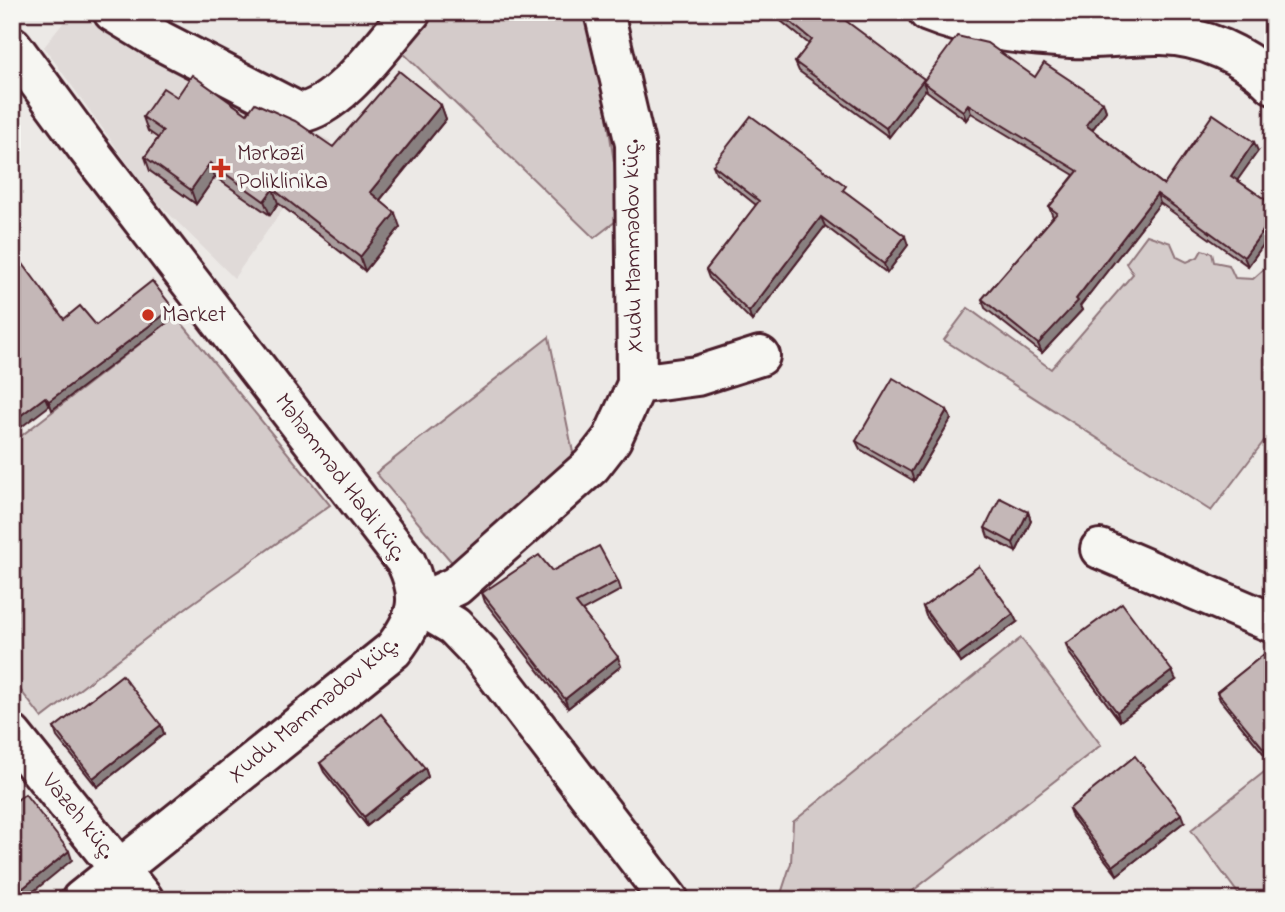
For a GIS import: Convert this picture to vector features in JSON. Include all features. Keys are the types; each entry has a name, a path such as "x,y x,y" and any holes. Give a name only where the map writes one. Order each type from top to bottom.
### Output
{"street":[{"path":"113,12 159,40 300,113 316,110 337,95 411,12"},
{"name":"Xudu Məmmədov küç.","path":"81,900 393,650 410,628 417,604 456,586 591,466 612,439 637,384 635,144 604,12"},
{"path":"928,12 964,24 1018,32 1073,38 1164,35 1203,42 1232,53 1262,73 1273,84"},
{"name":"Məhəmməd Hadi küç.","path":"12,46 87,148 406,562 414,579 417,604"},
{"path":"637,384 697,376 760,356"},
{"path":"1100,550 1273,623"},
{"path":"417,604 454,626 480,653 669,900"},
{"name":"Vazeh küç.","path":"12,734 144,900"}],"shaded area":[{"path":"436,12 582,12 598,56 620,202 616,221 594,238 399,49"},
{"name":"Mərkəzi Poliklinika","path":"71,13 331,141 234,278 151,196 44,47"},
{"path":"1147,235 1171,243 1177,257 1187,262 1198,257 1202,250 1212,253 1214,262 1229,265 1235,278 1253,279 1273,261 1273,429 1211,511 944,340 968,308 1051,369 1133,274 1126,263"},
{"path":"176,316 330,505 183,610 42,718 12,679 12,443"},
{"path":"549,337 575,462 455,566 376,473"},
{"path":"1021,638 1101,745 901,900 779,900 791,863 793,822"},
{"path":"1273,765 1273,900 1243,900 1191,830"}],"building":[{"path":"778,12 834,12 924,79 886,128 795,62 812,40"},
{"path":"957,36 987,43 1035,77 1044,63 1103,102 1086,125 1164,185 1213,114 1254,142 1231,176 1273,205 1273,217 1244,257 1157,194 1076,299 1078,301 1038,344 982,299 1057,213 1049,207 1078,171 968,104 963,111 923,82"},
{"path":"399,71 441,105 370,192 395,213 360,257 273,189 264,201 210,163 191,190 145,157 163,131 143,117 163,88 177,97 192,75 247,114 255,103 295,121 333,147"},
{"path":"751,116 846,186 843,190 905,236 884,264 821,217 749,312 706,270 759,201 713,165"},
{"path":"12,249 64,319 80,306 96,325 152,281 173,308 49,401 45,397 12,422"},
{"path":"893,378 947,410 911,472 856,441"},
{"path":"1000,498 1028,512 1013,543 985,528"},
{"path":"599,546 618,581 576,603 618,657 565,699 482,593 539,555 552,571"},
{"path":"979,566 1013,614 958,655 923,607"},
{"path":"1122,603 1172,671 1117,712 1066,644"},
{"path":"1273,647 1273,742 1264,749 1217,692"},
{"path":"122,675 161,725 93,778 54,728"},
{"path":"381,714 425,768 364,817 320,763"},
{"path":"1135,756 1181,814 1113,866 1069,809"},
{"path":"25,794 69,851 12,897 12,804"}],"place":[{"name":"Mərkəzi Poliklinika","path":"221,168"},
{"name":"Market","path":"148,315"}]}
